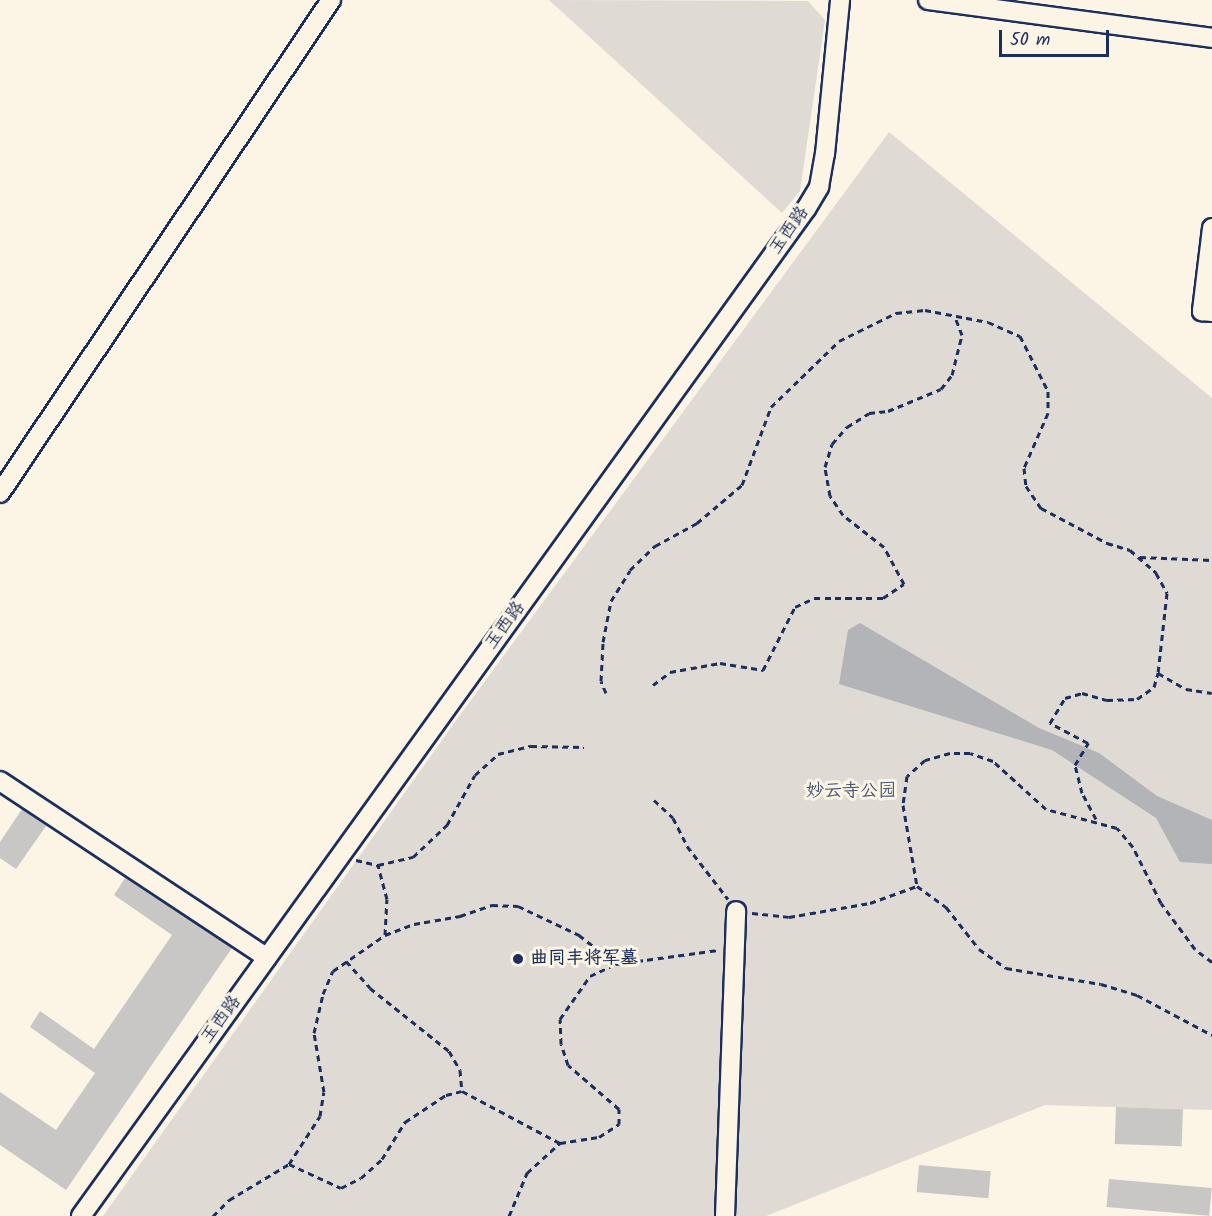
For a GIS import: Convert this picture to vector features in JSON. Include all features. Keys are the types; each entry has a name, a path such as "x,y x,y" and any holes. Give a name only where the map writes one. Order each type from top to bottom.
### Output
{"street":[{"path":"0,494 331,0"},
{"name":"玉西路","path":"81,1216 806,209 819,187 825,154 840,0"},
{"path":"928,0 1212,38"},
{"path":"1212,228 1202,311 1212,312"},
{"path":"0,782 267,958"},
{"path":"725,1216 736,911"}],"path":[{"path":"606,693 601,681 602,651 611,601 630,570 655,546 697,523 741,485 771,407 795,380 839,341 896,313 925,310 988,322 1020,336 1048,391 1048,413 1024,468 1026,486 1041,507 1140,557 1212,560"},
{"path":"653,685 670,672 720,663 764,670 795,607 814,598 883,598 904,584 884,547 843,515 830,496 825,467 832,444 847,427 869,413 888,411 941,389 952,375 962,335 955,317"},
{"path":"1096,819 1082,793 1076,765 1088,743 1050,723 1065,698 1082,693 1107,700 1137,699 1154,687 1158,674 1167,593 1140,557"},
{"path":"1158,674 1186,689 1212,693"},
{"path":"340,857 378,866 413,857 447,825 475,775 498,754 531,746 584,747"},
{"path":"1212,962 1195,949 1161,903 1124,835 1096,819 1046,808 993,761 970,753 950,753 925,760 907,776 903,805 917,886 946,907 978,950 1006,968 1101,984 1137,995 1212,1035"},
{"path":"654,800 673,818 687,846 736,911 789,917 870,903 917,886"},
{"path":"378,866 387,899 385,935"},
{"path":"213,1216 229,1200 289,1164 320,1116 324,1092 314,1033 322,994 333,972 385,935 414,924 460,916 492,905 518,906 579,935 616,964"},
{"path":"509,1216 527,1173 560,1143 599,1137 619,1124 620,1108 568,1065 561,1044 560,1020 591,976 616,964 735,947"},
{"path":"346,961 370,988 449,1051 460,1070 462,1091"},
{"path":"289,1164 341,1188 360,1178 382,1159 405,1122 446,1095 462,1091 560,1143"}],"green space":[{"path":"549,0 808,1 825,20 800,191 782,213"},
{"name":"妙云寺公园","path":"889,132 1212,398 1212,1110 1045,1105 766,1216 103,1216 460,715"}],"shaded area":[{"path":"860,623 1039,728 1099,753 1157,796 1212,820 1212,864 1180,862 1156,818 1052,750 839,684 848,630"}],"building":[{"path":"22,809 46,826 16,869 0,858 0,842"},
{"path":"125,878 232,948 66,1190 0,1145 0,1092 56,1130 95,1073 30,1027 40,1011 94,1049 172,935 114,895"},
{"path":"1116,1107 1183,1109 1182,1146 1115,1144"},
{"path":"919,1165 991,1171 988,1198 917,1192"},
{"path":"1109,1179 1212,1188 1209,1216 1107,1207"}],"place":[{"name":"曲同丰将军墓","path":"518,959"}]}
